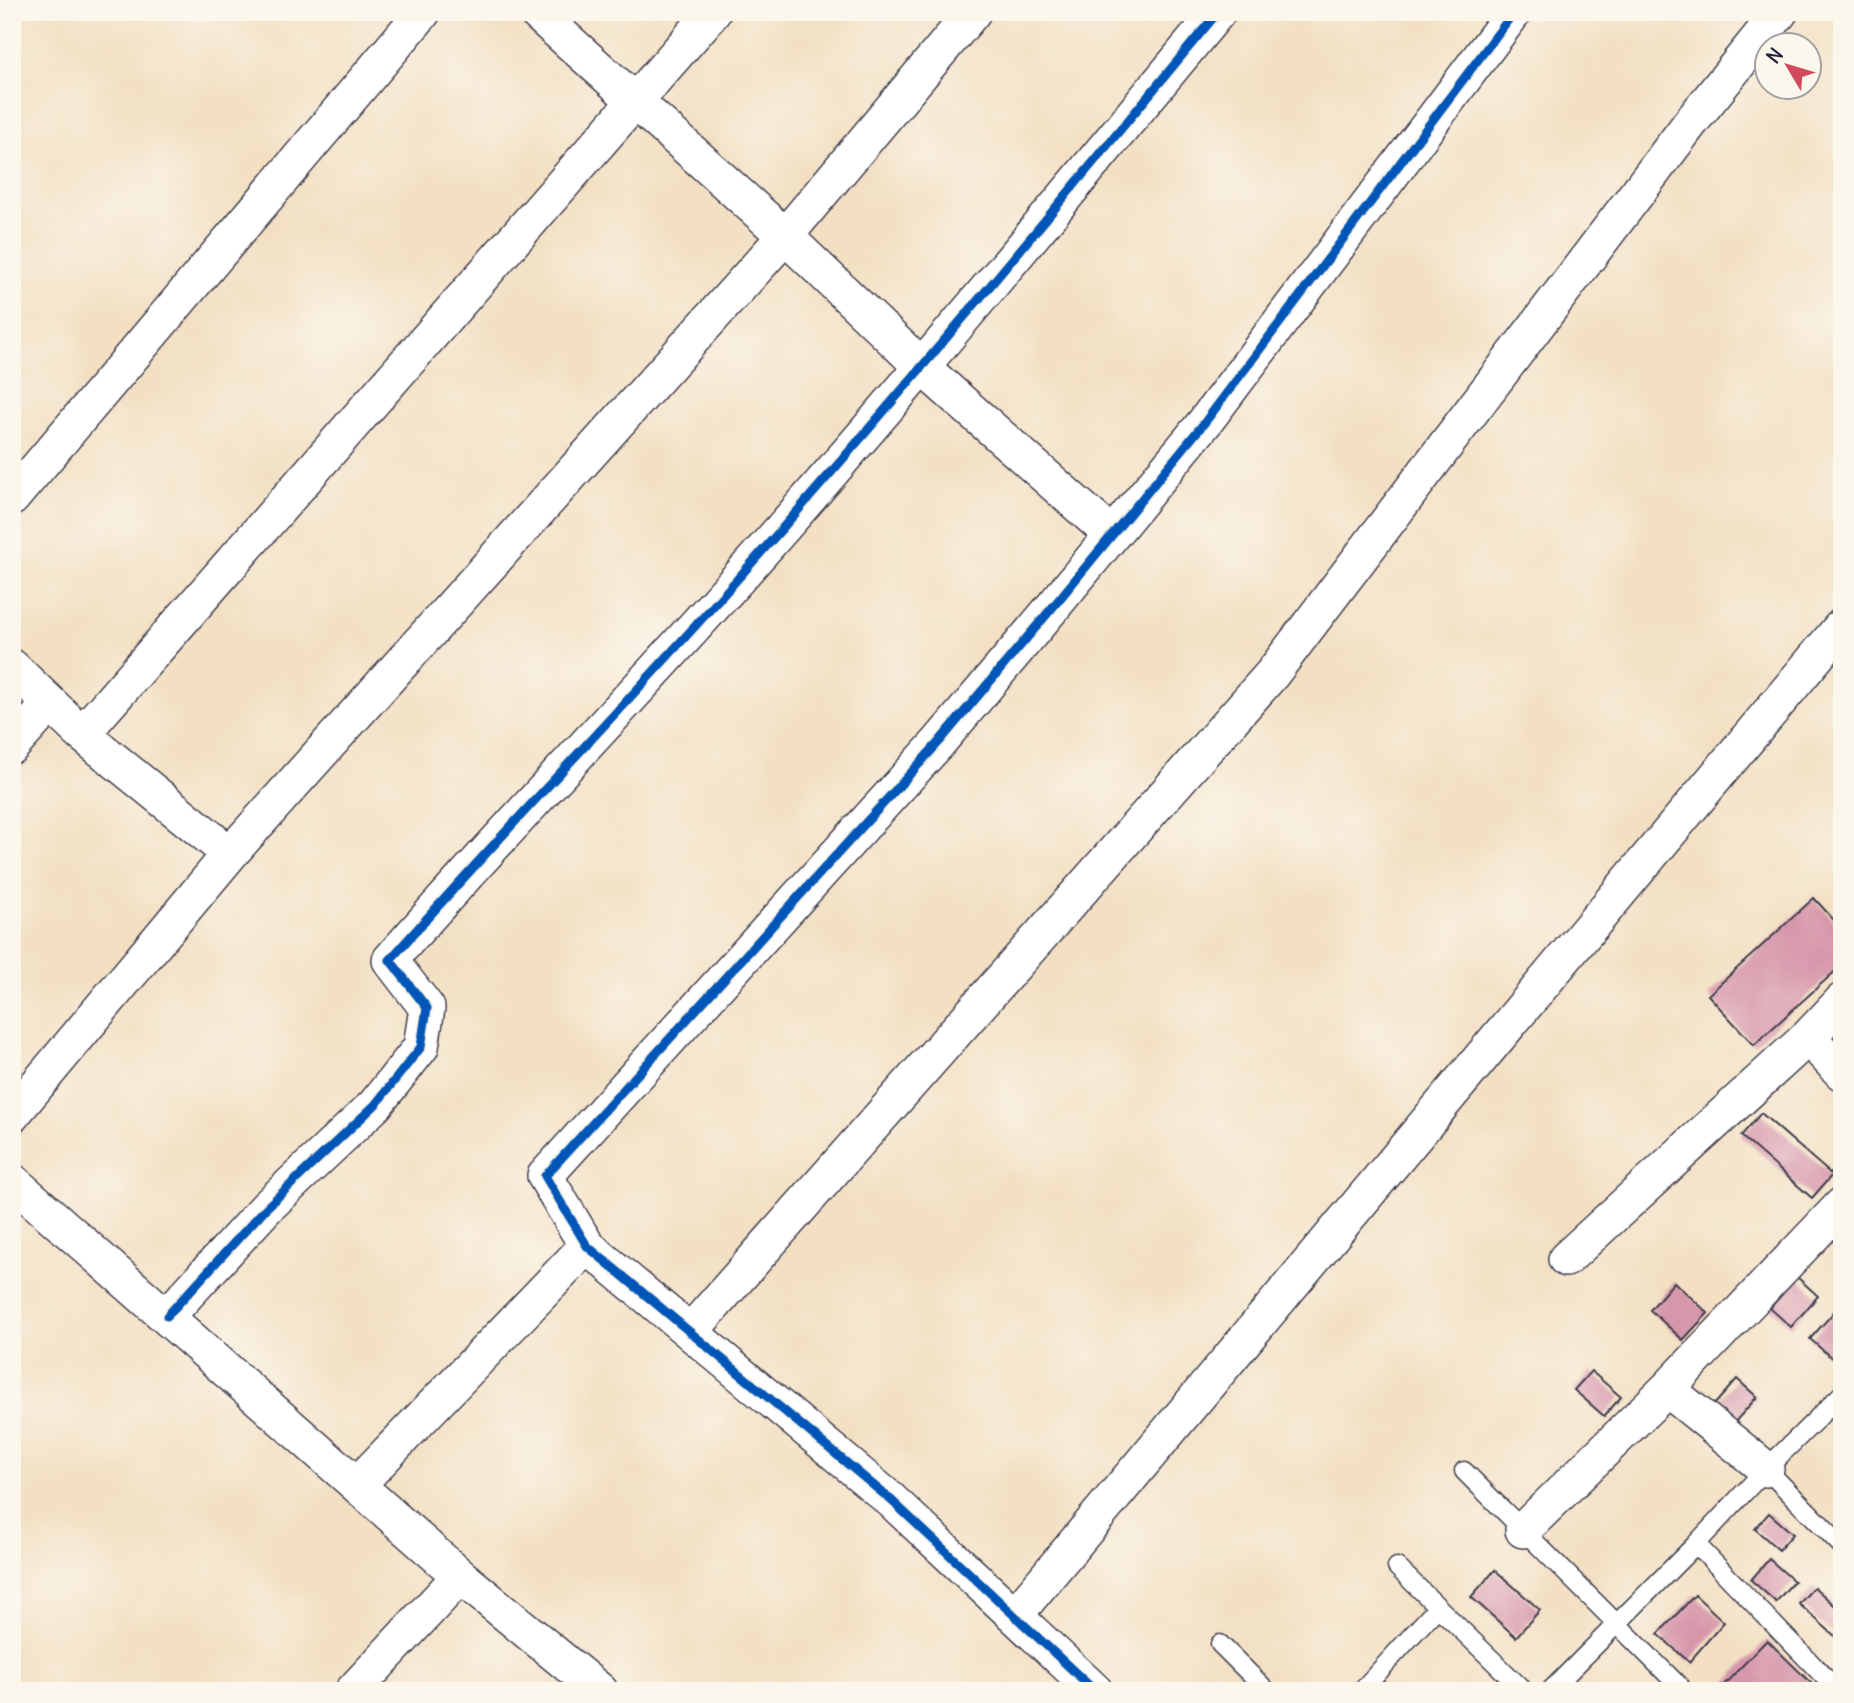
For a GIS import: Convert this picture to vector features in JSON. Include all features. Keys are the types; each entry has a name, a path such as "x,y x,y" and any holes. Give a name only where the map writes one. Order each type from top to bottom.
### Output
{"street":[{"path":"12,498 423,12"},
{"path":"536,12 785,236 923,368 1112,535"},
{"path":"82,734 713,12"},
{"path":"12,1115 230,854 785,236 973,12"},
{"path":"167,1316 266,1208 375,1105 421,1047 427,1008 390,960 465,875 698,624 923,368 1218,12"},
{"path":"1095,1691 891,1500 587,1246 545,1176 939,742 1112,535 1205,422 1514,12"},
{"path":"690,1332 1272,674 1691,122 1780,12"},
{"path":"1015,1615 1842,626"},
{"path":"12,667 82,734 230,854"},
{"path":"12,746 50,704"},
{"path":"1566,1259 1808,1037 1842,1000"},
{"path":"1808,1037 1842,1073"},
{"path":"12,1181 460,1576 600,1691"},
{"path":"1523,1530 1667,1389 1842,1205"},
{"path":"357,1485 587,1246"},
{"path":"1667,1389 1766,1469"},
{"path":"354,1691 460,1576"}],"lane":[{"path":"1550,1691 1842,1394"},
{"path":"1766,1469 1842,1546"},
{"path":"1464,1471 1684,1691"},
{"path":"1696,1544 1838,1691"},
{"path":"1397,1567 1524,1691"},
{"path":"1361,1691 1438,1607"},
{"path":"1220,1644 1267,1691"}],"building":[{"path":"1814,898 1842,929 1842,965 1754,1045 1708,995"},
{"path":"1761,1113 1832,1175 1812,1198 1741,1136"},
{"path":"1797,1277 1818,1296 1791,1327 1770,1308"},
{"path":"1674,1282 1708,1313 1683,1340 1650,1310"},
{"path":"1842,1303 1842,1367 1810,1339"},
{"path":"1591,1371 1621,1397 1604,1416 1574,1390"},
{"path":"1737,1379 1757,1397 1726,1432 1706,1414"},
{"path":"1769,1513 1793,1534 1779,1550 1755,1529"},
{"path":"1769,1559 1794,1581 1776,1602 1751,1580"},
{"path":"1495,1570 1540,1610 1516,1637 1471,1597"},
{"path":"1814,1587 1842,1612 1842,1630 1836,1637 1799,1604"},
{"path":"1695,1595 1724,1622 1689,1662 1658,1634"},
{"path":"1767,1640 1819,1691 1718,1691"}],"cycle path":[{"path":"167,1316 266,1208 375,1105 421,1047 427,1008 390,960 697,624 830,473 961,321 1218,12"},
{"path":"1095,1691 891,1500 587,1246 545,1176 939,742 1052,608 1205,422 1514,12"}]}
